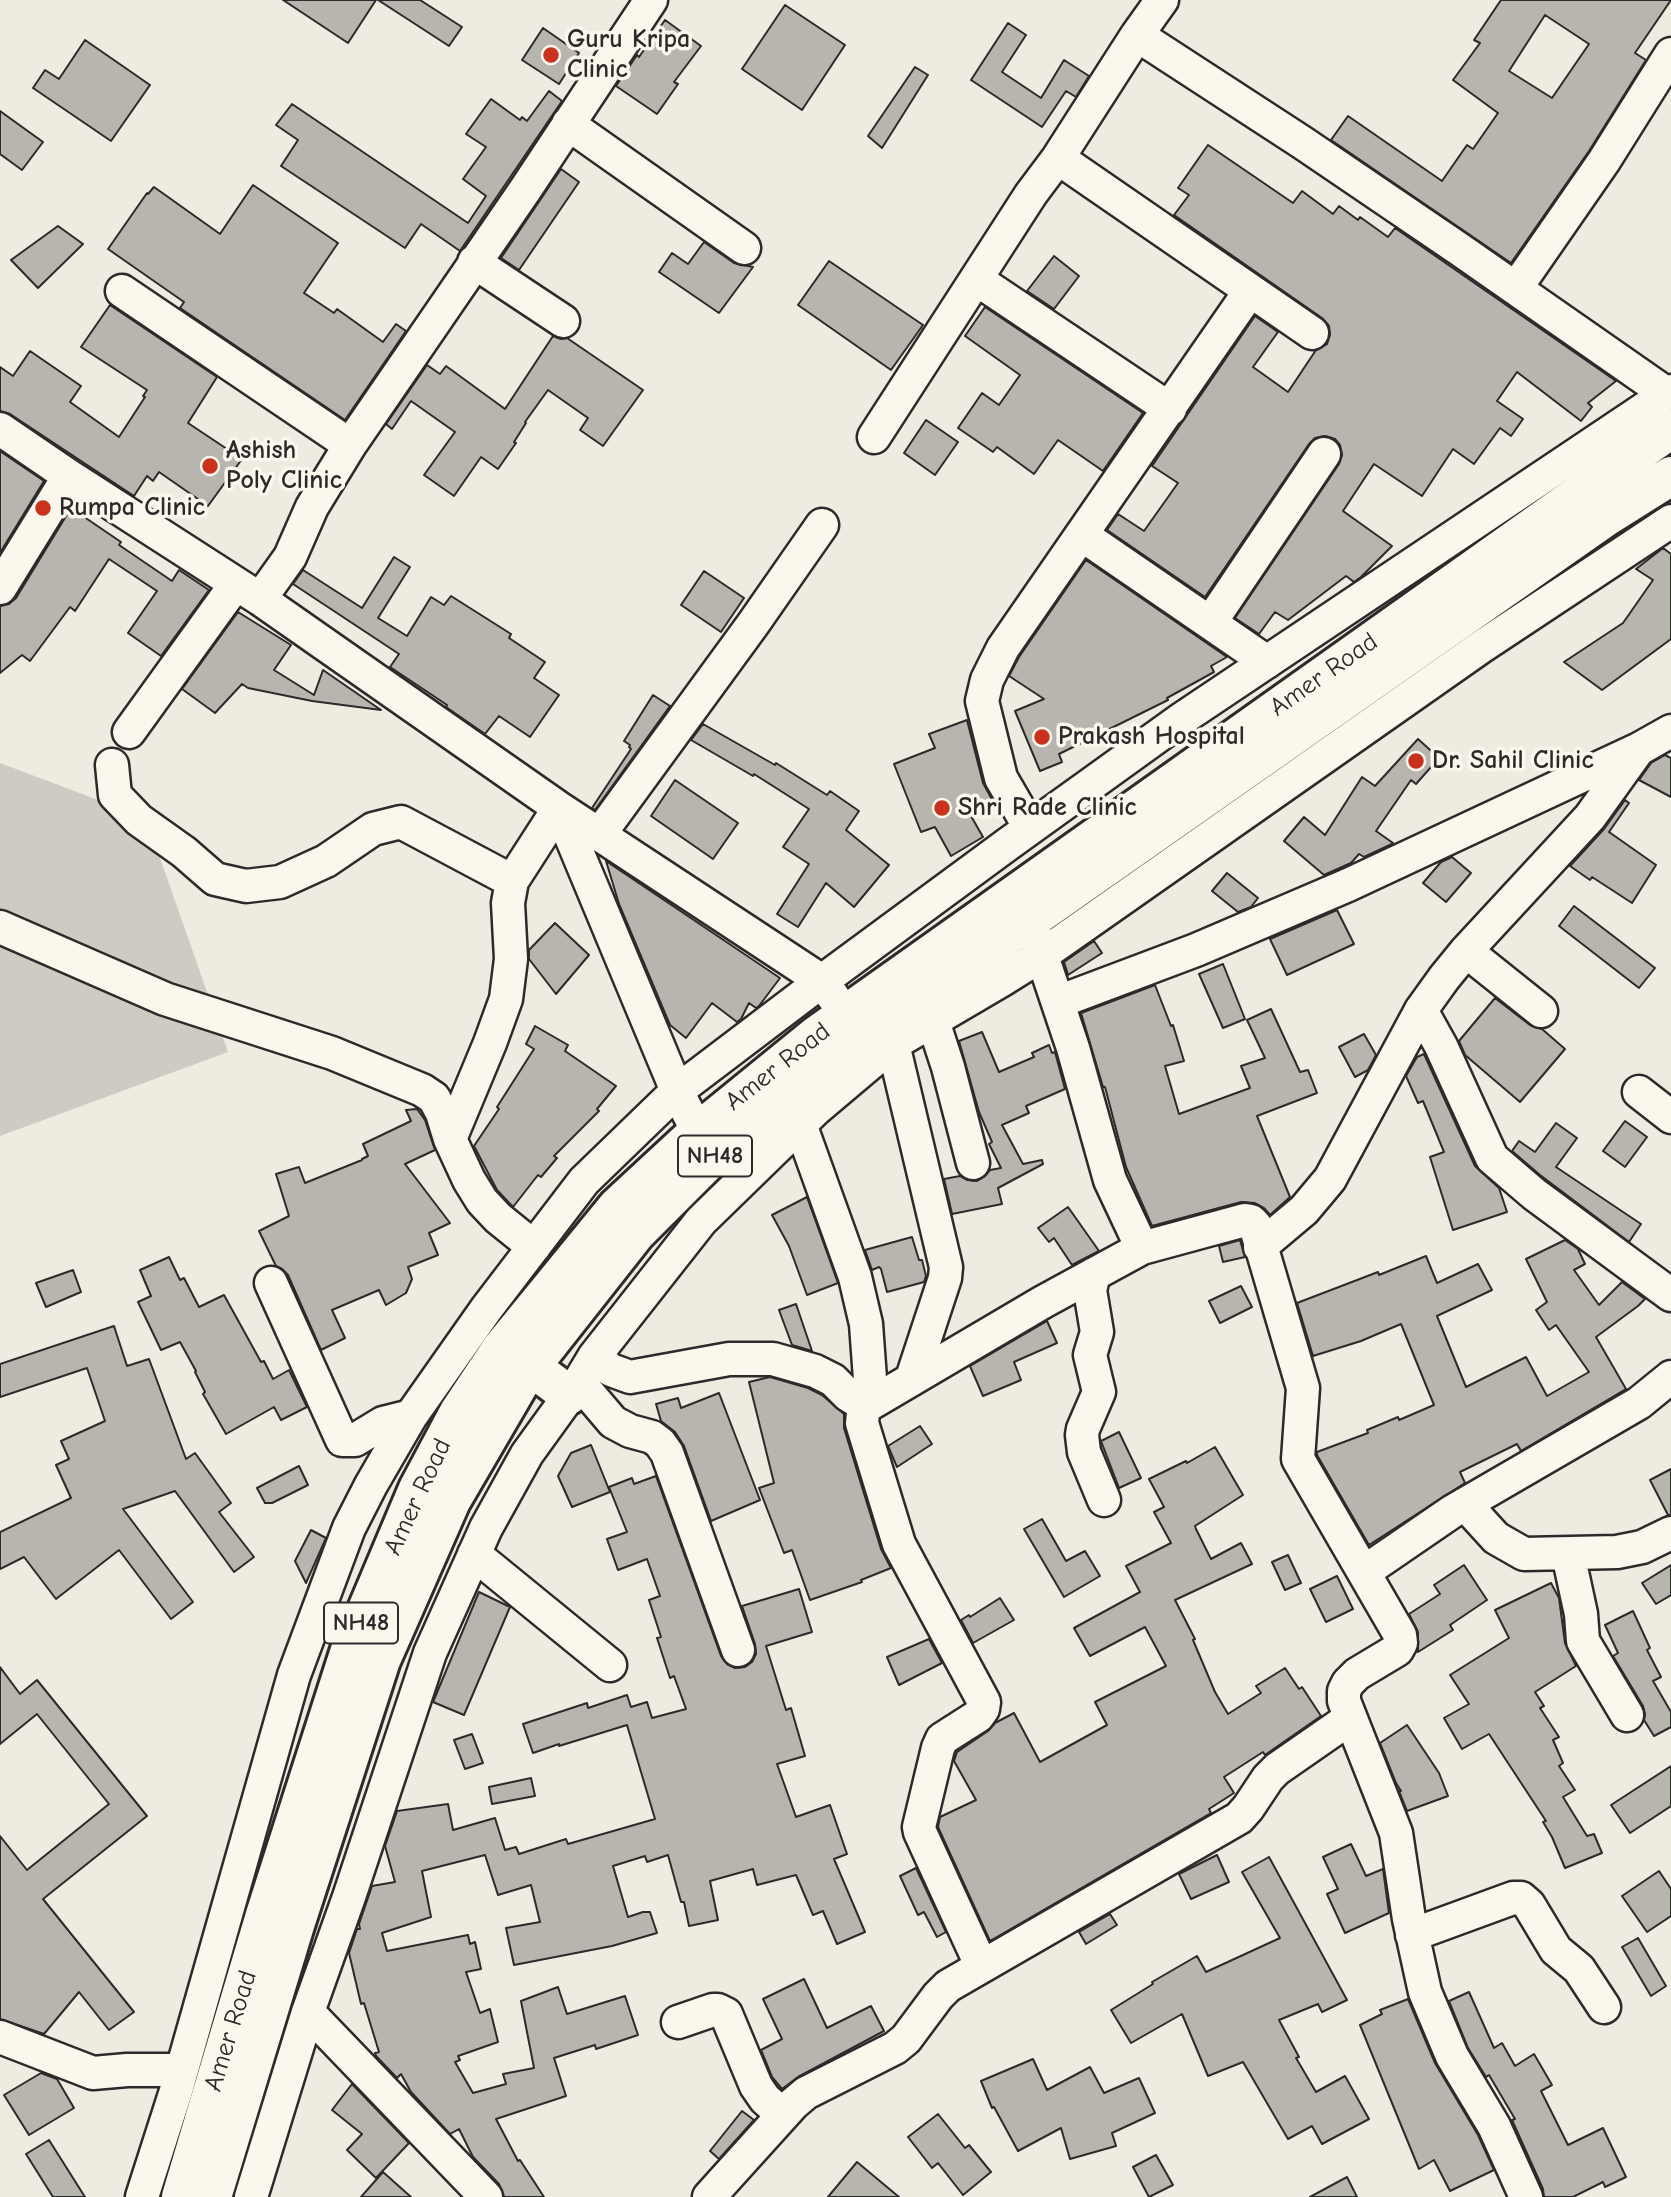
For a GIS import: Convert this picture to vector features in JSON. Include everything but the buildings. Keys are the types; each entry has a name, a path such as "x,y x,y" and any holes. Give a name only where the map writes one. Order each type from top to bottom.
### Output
{"highway":[{"name":"Amer Road","path":"181,2197 265,1915 350,1650 418,1489 459,1412 500,1349 617,1207 698,1132 817,1035 1670,405"},
{"name":"Amer Road","path":"212,2197 295,1925 382,1660 451,1501 485,1438 530,1366 636,1233 710,1159 834,1058 1036,937 1606,517 1671,476"},
{"path":"530,1366 580,1378"}],"street":[{"path":"129,732 248,592 290,557 312,508 350,445 651,0"},
{"path":"874,437 1031,194 1058,158 1162,0"},
{"path":"142,2197 236,1909 294,1675 349,1528 411,1416 487,1308 584,1181 677,1091 822,981 1183,718 1670,405 1516,288 1304,143 1137,35"},
{"path":"1516,288 1604,161 1671,54"},
{"path":"568,124 744,248"},
{"path":"1058,158 1312,334"},
{"path":"474,262 563,321"},
{"path":"976,279 1170,408"},
{"path":"122,291 350,445"},
{"path":"1030,828 1001,778 982,701 987,680 1003,648 1250,291"},
{"path":"0,429 69,477 248,592 599,835 822,981 845,1015"},
{"path":"1210,622 1324,454"},
{"path":"0,588 69,477"},
{"path":"251,2197 307,2012 322,1943 430,1653 474,1554 527,1454 580,1378 701,1221 800,1124 894,1044 933,1021 1036,937 1671,521"},
{"path":"599,835 822,525"},
{"path":"1082,535 1267,662"},
{"path":"1058,1002 1196,950 1348,885 1639,749 1671,731"},
{"path":"1260,1247 1304,1210 1330,1179 1421,1010 1466,951 1590,817 1639,749"},
{"path":"113,765 115,795 139,820 184,852 215,879 246,886 280,882 326,861 373,829 401,822 512,881"},
{"path":"450,1139 506,999 511,959 508,903 512,881 559,808"},
{"path":"559,808 677,1091 698,1132"},
{"path":"0,927 165,999 332,1054 434,1097 450,1139 482,1201 498,1218 534,1247"},
{"path":"1036,937 1058,1002 1110,1180 1142,1248"},
{"path":"1466,951 1541,1011"},
{"path":"1421,1010 1441,1046 1492,1158 1534,1194 1671,1295"},
{"path":"933,1021 973,1163"},
{"path":"894,1044 946,1267 945,1278 912,1378"},
{"path":"1639,1092 1671,1118"},
{"path":"800,1124 855,1277 866,1324 870,1379 862,1423 902,1552 984,1702 978,1716 942,1739 919,1827 981,1965"},
{"path":"580,1378 611,1370 630,1377 729,1359 773,1359 815,1371 833,1380 848,1395 864,1403 876,1402 912,1378 1142,1248 1245,1220 1251,1221 1255,1225 1303,1388 1298,1459 1401,1635 1401,1643 1392,1654 1357,1674 1349,1683 1344,1690 1344,1701 1396,1833 1412,1935 1425,1992 1452,2056 1494,2126 1526,2197"},
{"path":"1094,1274 1090,1290 1097,1332 1090,1355 1099,1392 1083,1429 1083,1445 1104,1500"},
{"path":"271,1283 342,1440 355,1440 383,1423 411,1416"},
{"path":"1364,1572 1465,1504 1639,1403 1671,1377"},
{"path":"580,1378 613,1422 630,1431 652,1437 667,1453 738,1650"},
{"path":"1465,1504 1496,1538 1524,1554 1617,1552 1642,1547 1671,1533"},
{"path":"474,1554 610,1665"},
{"path":"1568,1554 1581,1614 1583,1641 1626,1715"},
{"path":"709,2197 806,2093 895,2048 906,2039 948,1986 1239,1818 1277,1769 1349,1719"},
{"path":"1412,1935 1513,1898 1521,1898 1529,1905 1556,1950 1579,1969 1604,2007"},
{"path":"678,2022 713,2010 726,2014 757,2086 765,2099 783,2115"},
{"path":"307,2012 486,2197"},
{"path":"0,2037 93,2073 182,2070"}],"shaded area":[{"path":"0,763 146,818 228,1052 0,1136"}],"tunnel":[{"path":"244,1912 313,1940"}],"place":[{"name":"Guru Kripa Clinic","path":"551,55"},
{"name":"Ashish Poly Clinic","path":"210,466"},
{"name":"Rumpa Clinic","path":"43,508"},
{"name":"Prakash Hospital","path":"1042,737"},
{"name":"Dr. Sahil Clinic","path":"1416,761"},
{"name":"Shri Rade Clinic","path":"942,808"}]}
